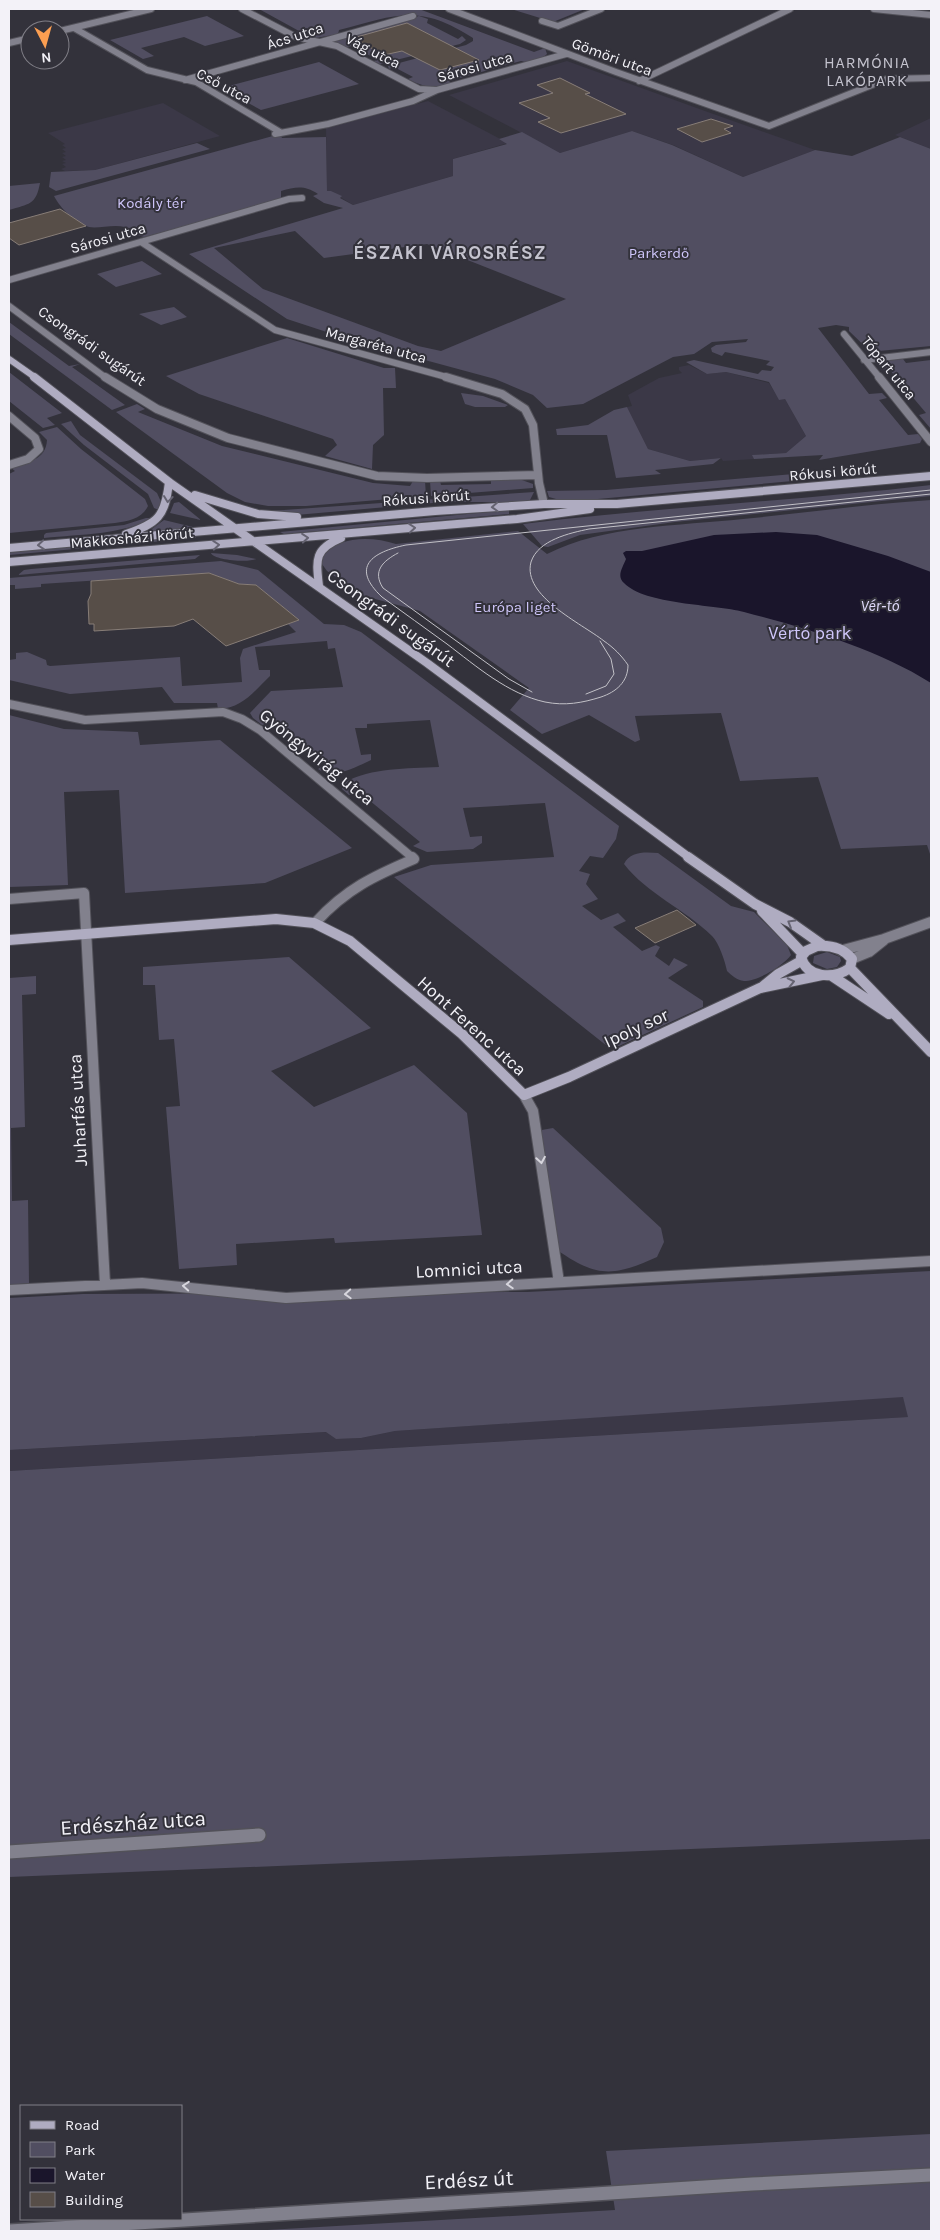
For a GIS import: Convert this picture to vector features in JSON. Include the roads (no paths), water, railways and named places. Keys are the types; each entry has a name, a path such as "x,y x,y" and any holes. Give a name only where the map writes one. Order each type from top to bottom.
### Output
{"main road":[{"name":"Csongrádi sugárút","path":"9,359 63,398 109,437 169,482 257,542 426,663 656,834 755,904 790,922 824,946 843,950 851,964 900,1021 931,1052"},
{"name":"Rókusi körút","path":"237,528 544,504 618,504 931,476"},
{"path":"107,540 137,531 163,515 167,505 169,482"},
{"path":"182,490 265,516 349,518"},
{"path":"524,518 541,510 544,504 554,512 563,514"},
{"name":"Rókusi körút","path":"257,542 563,514 618,504"},
{"name":"Makkosházi körút","path":"9,548 237,528"},
{"path":"319,586 316,561 318,552 335,540 363,533"},
{"name":"Makkosházi körút","path":"9,562 257,542"},
{"name":"Csongrádi sugárút","path":"755,904 802,958 808,970 827,976 900,1021"},
{"name":"Hont Ferenc utca","path":"9,940 276,919 316,922 331,928 350,941 456,1031 509,1078 524,1095"},
{"path":"802,958 811,948 824,946"},
{"name":"Ipoly sor","path":"524,1095 569,1077 760,988 802,958"},
{"path":"827,976 842,973 851,964"},
{"name":"Ipoly sor","path":"760,988 827,976"}],"street":[{"path":"70,29 151,9"},
{"name":"Vág utca","path":"242,9 296,38 337,46 419,89 437,90"},
{"name":"Gömöri utca","path":"449,9 639,81 768,126 887,79 931,78"},
{"path":"542,21 558,26 601,9"},
{"path":"639,81 790,9"},
{"path":"874,9 931,15"},
{"name":"Ács utca","path":"185,80 321,42 332,37 413,16"},
{"name":"Cső utca","path":"74,28 148,70 196,82 278,133"},
{"name":"Sárosi utca","path":"278,133 347,119 413,101 437,90 566,54"},
{"name":"Sárosi utca","path":"9,280 289,199 302,198"},
{"name":"Margaréta utca","path":"141,242 275,330 475,385 507,397 526,408 531,415 538,475 544,504"},
{"name":"Csongrádi sugárút","path":"9,306 106,378 150,405 228,438 377,476 427,478 538,475"},
{"name":"Tópart utca","path":"844,334 931,442"},
{"path":"864,360 931,352"},
{"path":"9,416 35,438 39,449 28,458 9,465"},
{"name":"Gyöngyvirág utca","path":"9,704 85,720 223,712 237,715 254,726 327,783 406,850 414,859 366,879 349,889 316,922"},
{"path":"9,899 84,893 85,934"},
{"path":"843,950 884,940 931,922"},
{"name":"Juharfás utca","path":"85,934 105,1284"},
{"path":"851,964 884,940"},
{"name":"Hont Ferenc utca","path":"524,1095 533,1111 559,1282"},
{"name":"Lomnici utca","path":"9,1290 105,1284 142,1284 194,1287 286,1298 931,1261"},
{"name":"Erdészház utca","path":"9,1852 259,1835"},
{"name":"Erdész út","path":"10,2231 732,2185 931,2175"}],"water":[{"name":"Vér-tó","path":"776,532 817,535 888,556 931,572 931,683 887,660 840,641 744,612 647,596 624,583 621,577 621,571 626,559 623,553 626,551 642,551 714,535"}],"tram line":[{"path":"931,490 406,545 383,552 375,557 369,562 367,577 382,597 505,686 518,693 545,702 560,704 580,702 601,697 620,686 626,676 628,665 611,646 568,617 544,597 535,586 531,574 531,562 540,548 547,543 564,535 589,529 931,494"},
{"path":"398,553 388,559 381,567 379,576 383,588 509,679 532,692"},
{"path":"586,694 606,686 614,674 611,659 600,641"}],"district":[{"name":"HARMÓNIA LAKÓPARK","path":"867,71"},
{"name":"ÉSZAKI VÁROSRÉSZ","path":"450,253"}],"park label":[{"name":"Kodály tér","path":"151,203"},
{"name":"Parkerdő","path":"659,253"},
{"name":"Európa liget","path":"515,607"},
{"name":"Vértó park","path":"810,633"}]}
